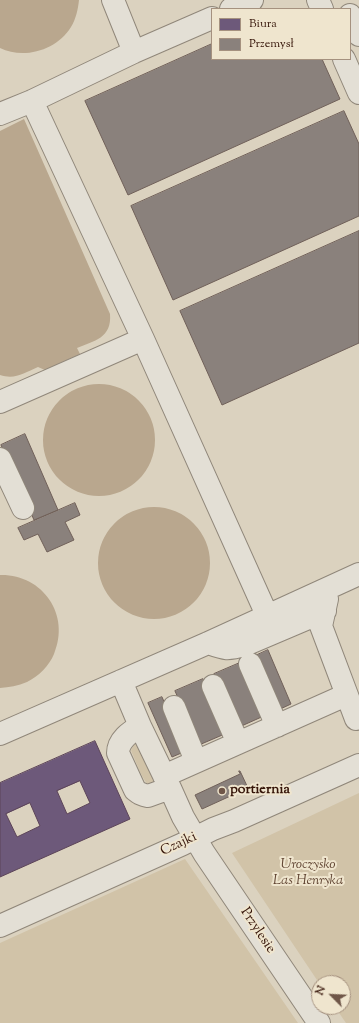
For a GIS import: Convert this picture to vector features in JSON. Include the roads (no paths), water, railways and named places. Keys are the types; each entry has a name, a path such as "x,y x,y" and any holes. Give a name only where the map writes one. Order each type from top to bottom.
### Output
{"street":[{"path":"113,0 134,52"},
{"path":"233,8 252,0"},
{"path":"351,17 359,36"},
{"path":"0,114 32,101 134,52 211,18"},
{"path":"344,60 359,93"},
{"path":"32,101 143,339 267,615"},
{"path":"0,402 143,339"},
{"path":"0,459 23,508"},
{"path":"208,643 223,649 233,648 252,642 324,600 359,574"},
{"path":"0,734 208,643 267,615 324,600"},
{"path":"324,600 321,626 356,719"},
{"path":"250,664 277,726"},
{"name":"Przylesie","path":"121,681 140,726 183,818 319,1023"},
{"path":"213,686 238,743"},
{"path":"140,726 123,739 118,753 135,790 148,796 196,761 346,695"},
{"path":"174,707 196,761"},
{"name":"Czajki","path":"0,926 213,829 359,765"}],"place":[{"name":"portiernia","path":"222,791"}],"park label":[{"name":"Uroczysko Las Henryka","path":"308,874"}]}
